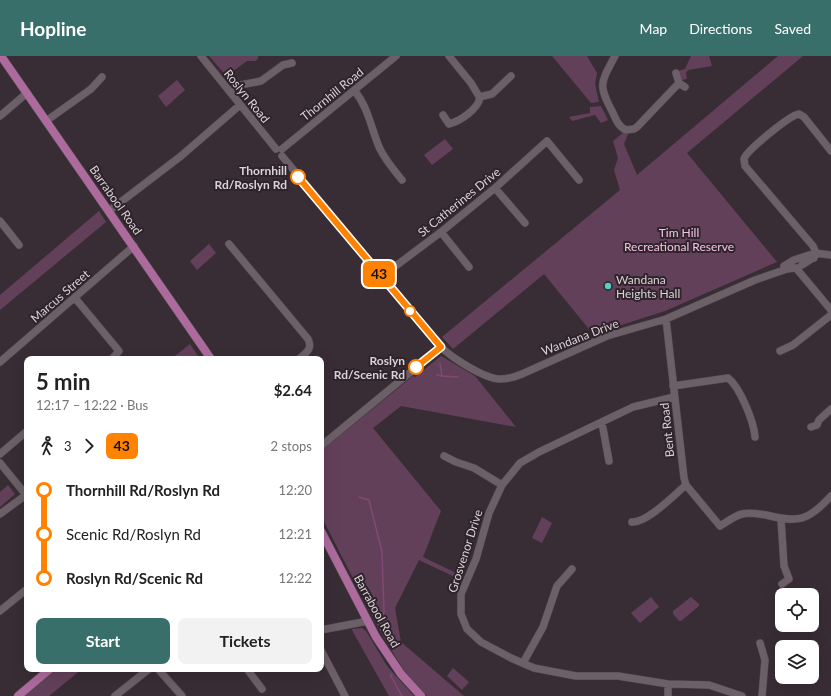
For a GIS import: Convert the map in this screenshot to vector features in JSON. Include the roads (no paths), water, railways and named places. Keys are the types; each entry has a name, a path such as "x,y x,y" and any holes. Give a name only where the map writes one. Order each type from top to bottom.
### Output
{"main road":[{"name":"Barrabool Road","path":"1,56 209,356"},
{"name":"Barrabool Road","path":"324,537 376,637 400,674 421,696"},
{"path":"18,696 46,672"}],"street":[{"name":"Roslyn Road","path":"201,56 381,277 441,347"},
{"name":"Thornhill Road","path":"280,152 396,56"},
{"path":"443,115 450,126 468,113 478,102 479,97 471,83 449,56"},
{"path":"615,56 603,78 602,88 604,98 619,125 626,130 637,127 682,85 676,72"},
{"path":"231,93 240,85 261,82 283,66 292,63"},
{"path":"479,97 493,93 510,76"},
{"path":"46,121 91,89 102,77"},
{"path":"354,90 367,109 382,153 402,180"},
{"path":"0,116 27,93"},
{"path":"109,211 181,156 240,105"},
{"path":"814,255 813,246 745,166 745,155 789,119 799,114 804,117 831,151"},
{"name":"St Catherines Drive","path":"381,277 441,232 495,188 547,141 579,180"},
{"path":"495,188 525,223"},
{"path":"0,221 19,245"},
{"path":"441,232 469,267"},
{"path":"229,244 308,339 310,345 309,349 302,356"},
{"name":"Marcus Street","path":"0,362 134,246"},
{"name":"Wandana Drive","path":"755,280 787,269 799,267 814,255"},
{"name":"Wandana Drive","path":"441,347 448,354 485,375 495,378 510,379 607,336 666,319 755,280 796,259 814,255 831,256"},
{"path":"796,259 793,265 799,267 808,282 831,310"},
{"path":"75,298 119,351 115,356"},
{"path":"780,351 793,345 831,315"},
{"name":"Bent Road","path":"666,319 681,465 686,485 720,526 736,516 746,513 781,519"},
{"path":"324,444 441,347"},
{"path":"673,386 728,378 735,385 749,416 755,437"},
{"name":"Grosvenor Drive","path":"674,397 633,407 529,457 520,463 502,485 485,522 476,559 463,587 460,602 463,622 473,635 499,652 523,663 561,674 618,676 668,684 709,685 742,696"},
{"path":"817,427 819,420 831,409"},
{"path":"602,423 609,461"},
{"path":"0,454 24,434"},
{"path":"444,456 474,468 502,485"},
{"path":"0,463 24,493"},
{"path":"632,522 637,522 647,517 686,485"},
{"path":"782,584 792,580 784,566 781,519 798,520 808,517 817,511 831,496"},
{"path":"0,514 24,497"},
{"path":"523,663 545,621 557,586 572,570"},
{"path":"0,611 24,592"},
{"path":"324,629 368,621"},
{"path":"760,643 765,660 762,696"},
{"path":"324,656 345,696"},
{"path":"115,696 145,672"},
{"path":"161,672 182,696"},
{"path":"249,672 262,689"},
{"path":"668,684 668,696"}],"waterway":[{"path":"440,363 442,376 458,377"},
{"path":"437,375 442,376"},
{"path":"359,497 369,500 382,552 384,612 380,625"},
{"path":"391,674 402,696"}],"place":[{"name":"Thornhill Rd/Roslyn Rd","path":"298,177"},
{"name":"Wandana Heights Hall","path":"608,286"},
{"name":"Roslyn Rd/Scenic Rd","path":"416,367"}],"park label":[{"name":"Tim Hill Recreational Reserve","path":"679,239"}]}
